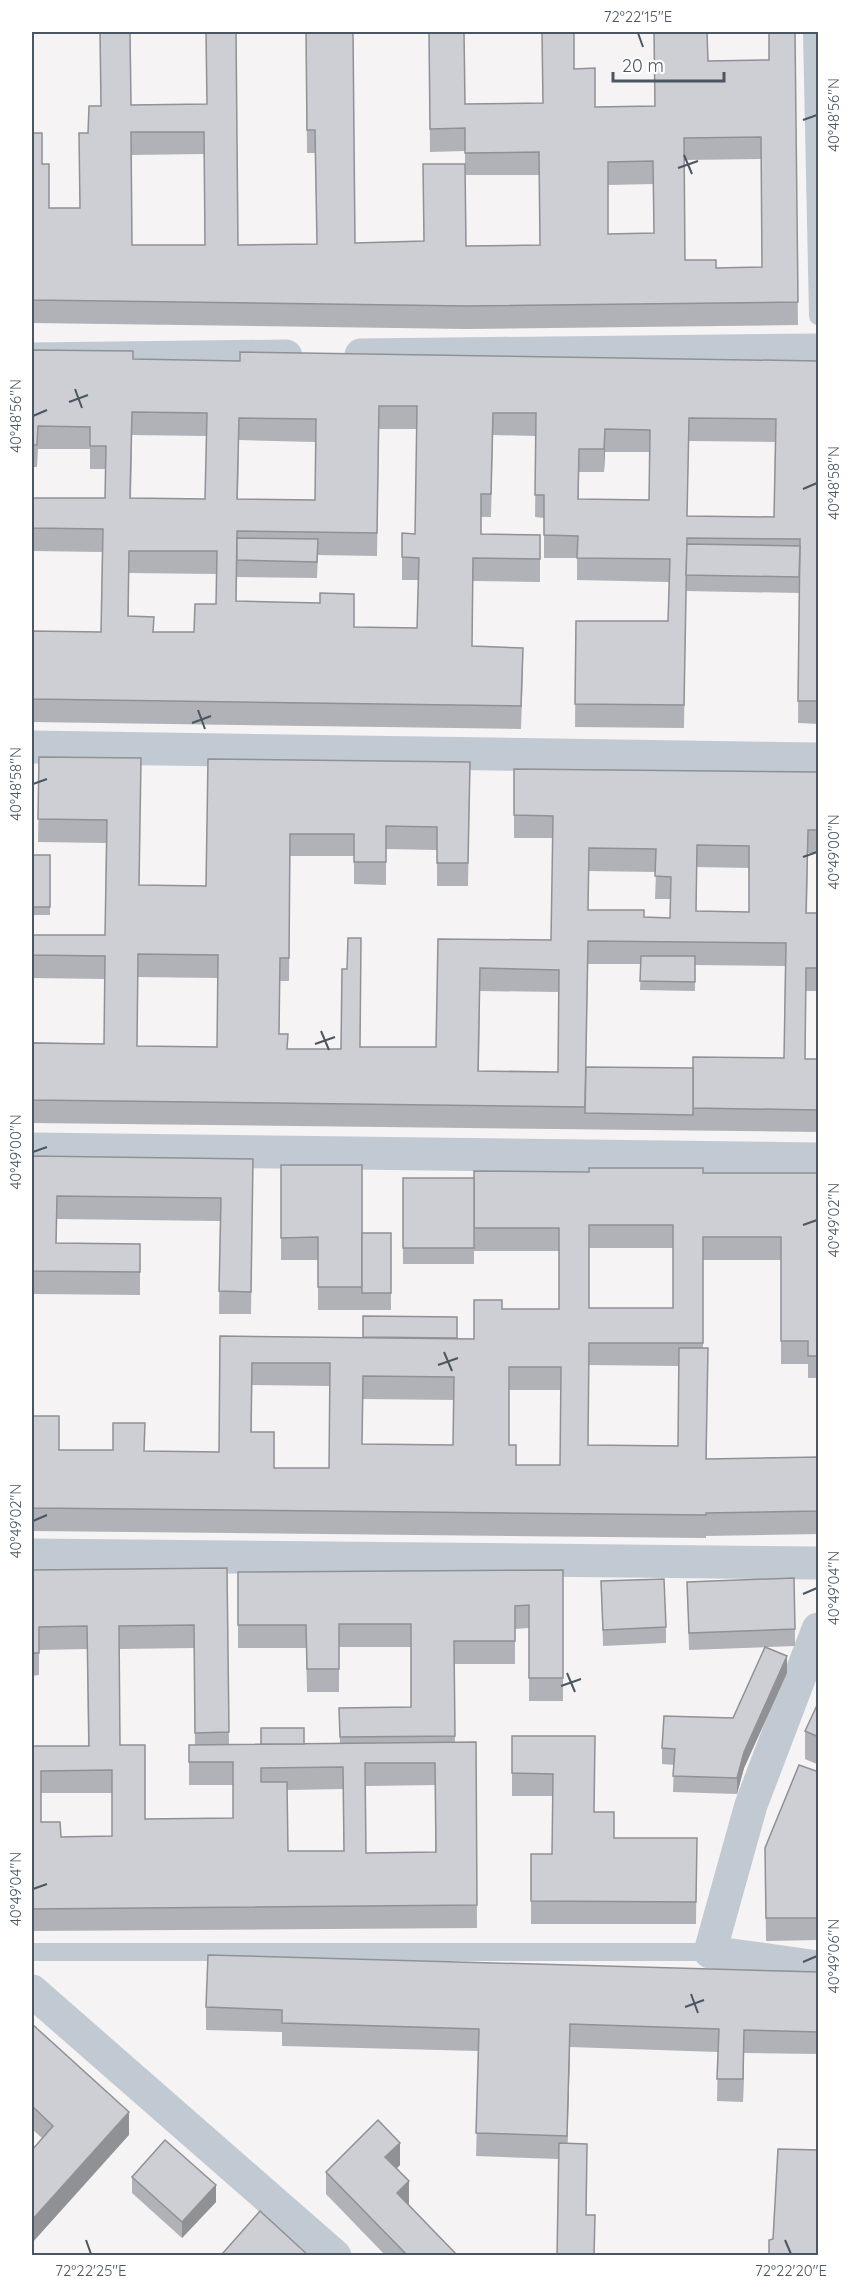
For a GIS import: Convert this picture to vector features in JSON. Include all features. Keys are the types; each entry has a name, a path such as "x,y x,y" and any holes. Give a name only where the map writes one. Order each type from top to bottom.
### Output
{"street":[{"path":"32,359 819,350"},
{"path":"32,747 819,759"},
{"path":"32,1149 819,1159"},
{"path":"32,1555 819,1563"},
{"path":"819,1629 751,1805 710,1952 819,1967"},
{"path":"32,1992 335,2256"}],"lane":[{"path":"812,32 819,316"},
{"path":"32,1952 710,1952"}],"building":[{"path":"100,32 130,32 131,105 207,104 206,32 236,32 238,245 317,244 315,130 307,130 306,32 353,32 355,243 424,241 423,164 465,164 466,246 540,245 539,152 465,153 465,128 430,129 429,32 464,32 465,104 543,103 542,32 574,32 574,69 595,68 595,107 655,106 654,32 707,32 708,61 769,60 769,32 795,32 798,302 467,306 32,300 32,133 42,133 42,164 49,164 49,208 80,208 79,133 88,133 89,106 101,106","holes":["131,132 204,132 205,245 132,245","761,137 762,267 716,268 716,260 685,260 684,138","653,161 654,233 608,234 608,162"]},
{"path":"32,350 133,351 133,359 240,361 240,352 819,361 819,701 798,701 800,539 687,538 684,705 575,704 576,621 668,621 670,559 577,558 578,536 544,535 544,495 535,495 536,413 493,413 491,494 481,494 481,534 540,535 540,559 473,558 472,646 523,648 521,706 32,699 32,631 101,632 103,529 32,528 32,498 105,498 106,446 90,446 90,427 38,426 37,445 32,445","holes":["379,406 417,406 415,534 402,533 402,557 419,558 417,628 354,627 354,594 320,593 320,603 236,601 237,531 377,533","132,412 207,413 205,499 130,498","239,418 316,419 315,500 237,499","689,418 776,419 774,517 687,516","605,429 650,430 649,500 578,499 579,449 604,449","129,551 217,551 216,604 195,604 194,632 153,632 154,617 128,616"]},
{"path":"237,538 318,539 317,562 237,560"},
{"path":"687,544 800,546 799,577 686,575"},
{"path":"39,757 141,758 139,885 206,886 208,759 470,762 468,863 437,863 437,827 386,826 386,862 354,862 354,834 290,834 289,958 280,958 279,1034 288,1034 287,1049 341,1049 342,969 347,969 348,938 361,938 360,1047 436,1047 438,939 551,940 553,816 514,815 514,769 819,772 819,830 808,830 806,913 819,913 819,968 806,968 805,1059 819,1059 819,1110 693,1108 693,1057 784,1058 786,943 588,941 585,1107 32,1100 32,1043 104,1044 105,956 32,955 32,935 105,935 107,820 38,819","holes":["697,845 749,846 749,912 696,911","589,848 656,849 655,876 671,877 670,918 644,917 644,910 588,910","138,954 218,955 217,1047 137,1046","480,968 559,970 558,1072 478,1071"]},
{"path":"32,855 50,855 50,907 32,907"},
{"path":"641,956 695,956 695,982 640,981"},
{"path":"586,1067 693,1068 693,1115 585,1113"},
{"path":"32,1156 253,1159 251,1292 219,1291 221,1198 57,1196 56,1243 140,1244 140,1272 32,1271"},
{"path":"281,1165 362,1165 362,1287 318,1287 318,1237 281,1238"},
{"path":"589,1168 703,1168 703,1173 819,1173 819,1356 808,1356 808,1341 781,1341 781,1237 703,1237 703,1343 589,1343 588,1445 678,1446 679,1348 708,1348 706,1459 819,1457 819,1511 706,1513 706,1515 32,1508 32,1416 59,1416 59,1450 113,1450 113,1423 145,1423 144,1451 219,1452 220,1336 474,1339 474,1300 502,1300 502,1309 559,1309 559,1228 474,1228 474,1171 589,1172","holes":["589,1225 673,1225 673,1308 589,1308","252,1363 330,1363 329,1468 274,1468 274,1432 251,1432","509,1367 561,1367 560,1465 516,1465 516,1445 509,1445","363,1376 454,1377 453,1445 362,1444"]},
{"path":"403,1178 474,1178 474,1248 403,1248"},
{"path":"362,1233 391,1233 391,1293 362,1293"},
{"path":"363,1316 457,1317 457,1338 363,1337"},
{"path":"227,1568 229,1732 195,1733 194,1625 119,1626 120,1745 145,1745 145,1819 233,1818 233,1762 189,1762 189,1745 476,1742 477,1905 32,1909 32,1746 89,1746 87,1626 39,1627 39,1653 32,1653 32,1570","holes":["365,1763 435,1763 436,1852 366,1853","343,1767 344,1851 288,1851 287,1782 261,1782 261,1768","112,1770 112,1836 61,1837 60,1822 41,1822 41,1771"]},
{"path":"563,1570 563,1678 529,1678 529,1605 515,1606 515,1641 454,1641 455,1736 340,1737 339,1708 411,1707 411,1624 339,1624 339,1669 307,1669 306,1625 238,1625 238,1572"},
{"path":"794,1578 795,1629 689,1633 687,1582"},
{"path":"664,1579 666,1627 603,1630 601,1581"},
{"path":"765,1647 787,1656 744,1752 737,1778 673,1776 675,1749 662,1748 664,1716 733,1718"},
{"path":"819,1701 819,1737 805,1731"},
{"path":"261,1728 304,1728 304,1744 261,1744"},
{"path":"512,1736 595,1736 594,1812 614,1812 614,1838 697,1838 696,1902 531,1901 531,1854 552,1854 553,1774 512,1773"},
{"path":"799,1765 819,1772 819,1918 766,1918 765,1848"},
{"path":"208,1955 819,1972 819,2032 744,2030 743,2079 717,2079 719,2029 570,2024 567,2136 476,2133 479,2029 282,2023 282,2010 206,2007"},
{"path":"32,2024 129,2112 32,2220 32,2150 53,2126 32,2106"},
{"path":"378,2120 400,2143 385,2157 409,2181 397,2193 458,2256 408,2256 326,2172"},
{"path":"165,2140 216,2185 182,2222 132,2177"},
{"path":"559,2143 587,2144 586,2215 595,2215 594,2256 557,2256"},
{"path":"778,2149 819,2150 819,2256 769,2256 769,2240 773,2239"},
{"path":"260,2211 309,2256 226,2256 223,2253"}]}
